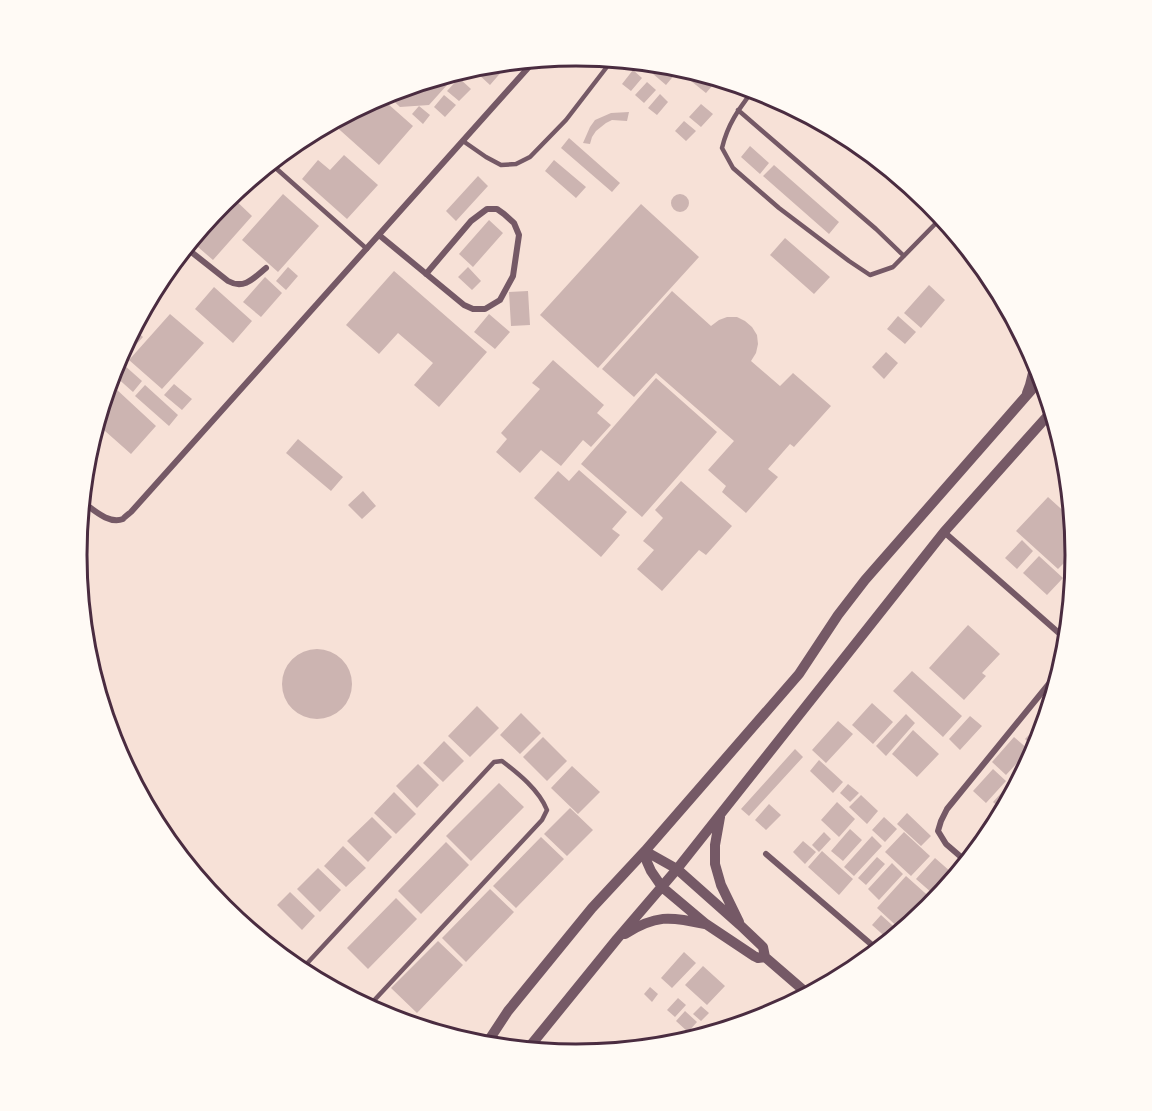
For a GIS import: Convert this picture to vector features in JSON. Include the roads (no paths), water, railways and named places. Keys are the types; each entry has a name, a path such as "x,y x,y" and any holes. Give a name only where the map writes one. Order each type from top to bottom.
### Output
{"street":[{"path":"90,507 107,518 115,520 123,519 131,512 528,69"},
{"path":"380,235 426,274 464,305 473,309 485,309 500,300 513,276 519,235 514,223 497,209 488,209 471,221 426,274"},
{"path":"192,253 235,285 242,285 266,268"},
{"path":"1023,400 1032,378"},
{"path":"487,1037 592,908 645,851 799,674 845,606 866,580 1035,386"},
{"path":"533,1043 720,816 944,532 1046,418"},
{"path":"944,532 1059,633"},
{"path":"961,857 946,844 938,831 940,821 947,809 1048,686"},
{"path":"720,816 715,845 717,875 740,925"},
{"path":"645,851 677,869 740,925 762,947 765,957 803,989"},
{"path":"645,851 651,871 662,887 706,924 754,956 765,957"},
{"path":"766,854 872,945"},
{"path":"617,939 633,928 657,919 674,918 706,924"},
{"path":"491,1038 508,1011"}],"lane":[{"path":"463,141 501,165 516,164 530,158 566,120 607,67"},
{"path":"748,98 726,130 722,147 733,168 779,208 849,261 870,275 893,267 935,224"},
{"path":"738,110 904,256"},
{"path":"276,168 367,249"},
{"path":"306,964 489,766 494,762 502,761 544,802 547,810 542,820 373,1001"}]}
